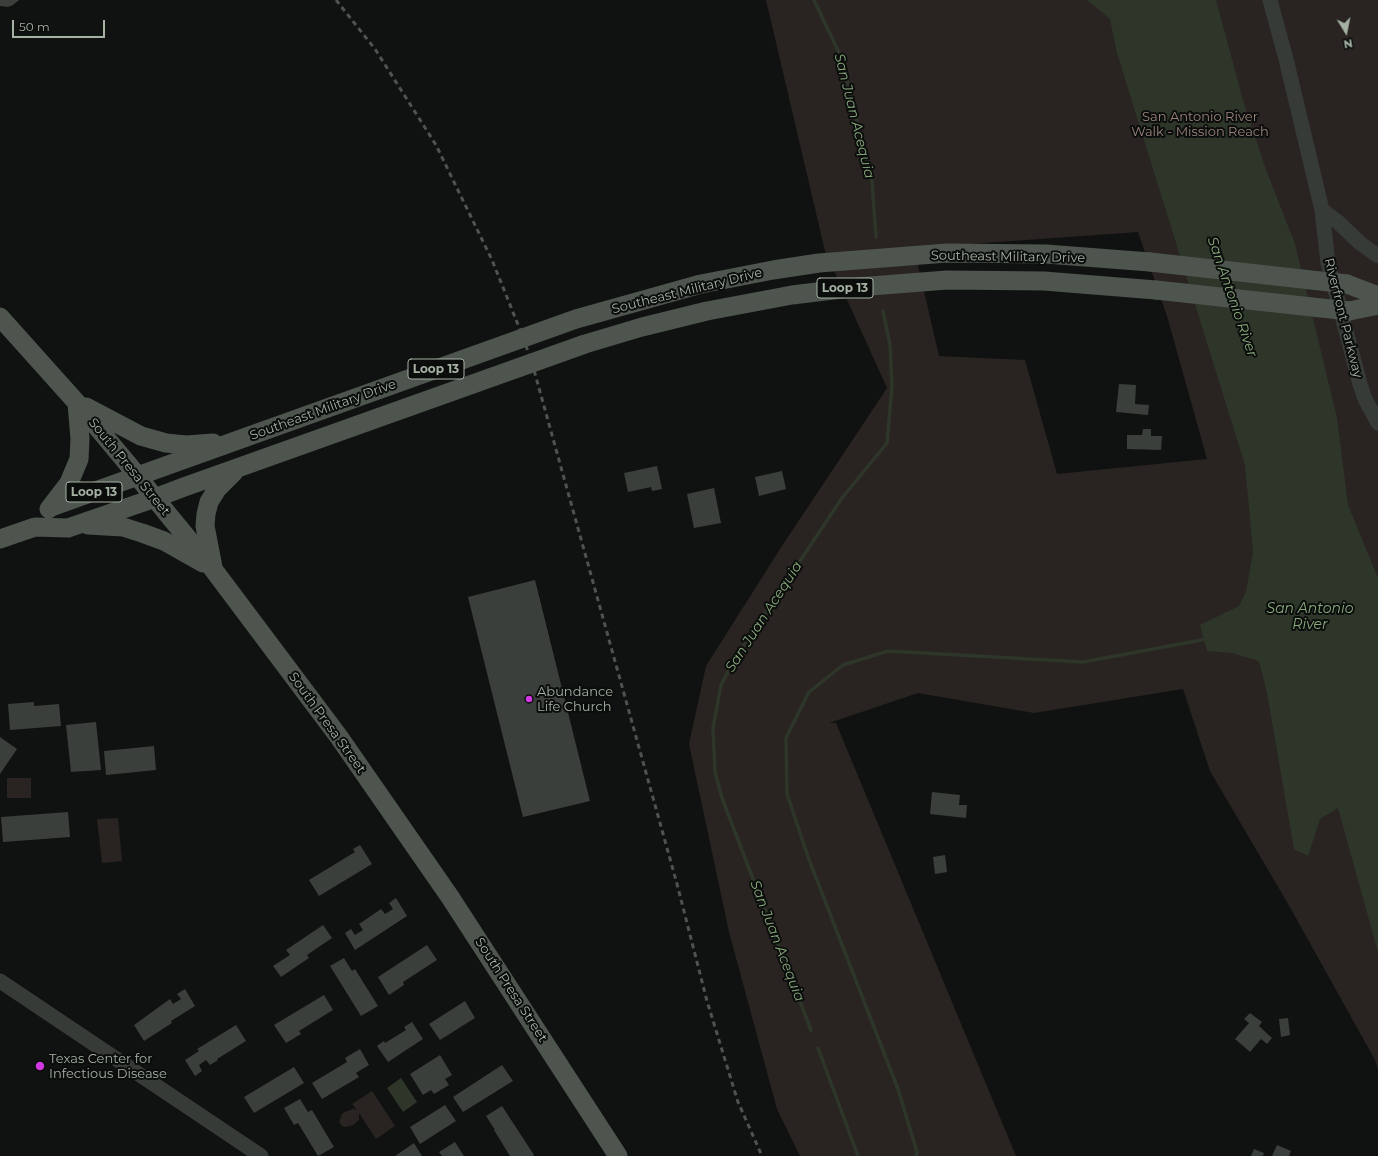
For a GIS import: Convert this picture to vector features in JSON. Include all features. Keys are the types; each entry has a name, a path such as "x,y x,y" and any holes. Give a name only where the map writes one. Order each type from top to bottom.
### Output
{"main road":[{"name":"Southeast Military Drive","path":"51,507 576,319 707,283 773,270 819,263 947,253 1046,254 1150,262 1347,284 1378,296"},
{"name":"Southeast Military Drive","path":"0,539 35,527 68,528 80,524 585,344 707,311 792,295 865,286 948,280 1044,281 1156,290 1349,311 1378,305"},
{"path":"624,306 631,331"},
{"name":"South Presa Street","path":"0,316 77,403 213,569 339,737 450,897 618,1156"},
{"path":"77,403 140,436 166,443 186,445 235,442"},
{"path":"51,507 69,483 79,459 80,439 77,403"},
{"path":"213,569 205,526 206,514 209,502 217,490 236,469"},
{"name":"Loop 13","path":"35,527 51,507"},
{"path":"80,524 123,527 142,532 164,541 213,569"}],"street":[{"name":"Riverfront Parkway","path":"1270,0 1286,59 1322,210 1328,263 1360,384 1365,399 1378,424"},
{"path":"1322,210 1338,222 1360,243 1378,256"},
{"path":"0,981 261,1156"}],"green space":[{"name":"San Antonio River Walk - Mission Reach","path":"766,0 1378,0 1378,1070 1375,1060 1291,909 1210,771 1183,689 1034,713 918,693 829,723 836,723 1016,1156 800,1156 777,1109 729,932 689,744 706,666 780,549 887,388 825,251","holes":["1138,232 1167,316 1207,459 1057,474 1025,360 939,356 914,248"]},
{"path":"7,778 31,778 31,798 7,798"},
{"path":"118,818 122,861 102,863 97,819"},
{"path":"372,1091 395,1126 376,1139 359,1113 359,1120 353,1125 346,1127 342,1126 339,1122 342,1114 345,1112 353,1109 357,1110 352,1104"}],"water":[{"name":"San Antonio River","path":"1087,0 1216,0 1243,100 1265,167 1295,244 1337,418 1348,505 1378,578 1378,952 1338,808 1320,819 1308,856 1294,849 1267,693 1259,661 1232,653 1207,651 1200,625 1239,606 1246,592 1253,552 1245,465 1117,53 1110,19"},
{"path":"401,1078 417,1102 403,1112 387,1088"}],"building":[{"path":"0,0 19,0 8,7 0,6"},
{"path":"1119,384 1136,385 1135,404 1149,405 1148,415 1116,412"},
{"path":"1143,429 1151,429 1151,436 1162,436 1161,450 1127,449 1127,435 1142,435"},
{"path":"657,466 662,489 652,491 651,487 628,492 624,473"},
{"path":"782,471 786,489 759,496 755,477"},
{"path":"714,488 721,523 694,528 687,494"},
{"name":"Abundance Life Church","path":"535,580 590,801 523,817 468,597"},
{"path":"34,702 34,706 59,704 61,726 10,730 8,704"},
{"path":"96,722 101,770 71,772 66,725"},
{"path":"0,737 17,749 0,774"},
{"path":"154,746 156,770 106,775 104,751"},
{"path":"932,792 960,795 959,805 967,805 966,818 930,814"},
{"path":"68,812 70,837 3,842 1,817"},
{"path":"360,845 372,864 319,896 309,880 355,852 353,849"},
{"path":"945,855 947,872 935,874 933,857"},
{"path":"396,898 407,916 355,950 345,933 351,929 355,935 363,930 359,924 381,909 385,914 393,909 389,903"},
{"path":"323,925 332,938 307,955 309,958 281,977 273,966 290,955 286,950"},
{"path":"427,945 437,960 403,982 404,985 389,995 378,977"},
{"path":"344,958 352,971 355,969 378,1006 361,1016 330,966"},
{"path":"185,989 195,1006 171,1021 172,1023 144,1041 134,1025 170,999 173,1004 181,999 177,994"},
{"path":"324,995 333,1010 299,1031 301,1034 286,1043 274,1025"},
{"path":"465,1001 475,1018 440,1040 429,1024"},
{"path":"1250,1013 1262,1022 1259,1026 1272,1038 1267,1044 1261,1039 1250,1052 1235,1039 1249,1023 1244,1019"},
{"path":"1288,1018 1290,1035 1281,1037 1279,1019"},
{"path":"412,1022 423,1039 388,1062 377,1046 384,1041 385,1043 406,1030 404,1027"},
{"path":"236,1025 246,1041 210,1065 206,1060 199,1065 202,1071 195,1076 185,1060 199,1051 197,1049"},
{"path":"360,1049 369,1065 356,1073 359,1077 322,1099 312,1083 347,1062 345,1058"},
{"path":"440,1055 452,1075 445,1079 449,1085 434,1094 431,1090 423,1095 410,1074"},
{"path":"502,1065 513,1081 463,1112 453,1097"},
{"path":"294,1067 304,1083 254,1113 244,1097"},
{"path":"300,1099 308,1112 312,1110 334,1147 318,1156 298,1123 294,1125 284,1108"},
{"path":"445,1105 456,1121 420,1144 410,1127"},
{"path":"502,1106 534,1155 533,1156 510,1156 486,1116"},
{"path":"455,1142 464,1156 442,1156 439,1152"},
{"path":"414,1143 422,1156 395,1156"},
{"path":"1277,1145 1291,1151 1289,1156 1272,1156"},
{"path":"1254,1149 1264,1153 1263,1156 1251,1156"}],"waterway":[{"name":"San Juan Acequia","path":"814,0 841,57 872,181 876,237"},
{"name":"San Juan Acequia","path":"811,1030 722,798 715,772 713,728 721,685 736,657 842,498 887,443 892,386 890,345 883,311"},
{"path":"916,1156 917,1152 898,1089 808,857 787,794 786,738 809,692 843,665 888,651 1083,662 1207,639"},
{"name":"San Juan Acequia","path":"818,1048 858,1156"}],"railway":[{"path":"336,0 375,49 436,145 492,260 523,337 532,363 677,884 707,1001 738,1102 762,1156"}],"place":[{"name":"Abundance Life Church","path":"529,699"},
{"name":"Texas Center for Infectious Disease","path":"40,1066"}]}
